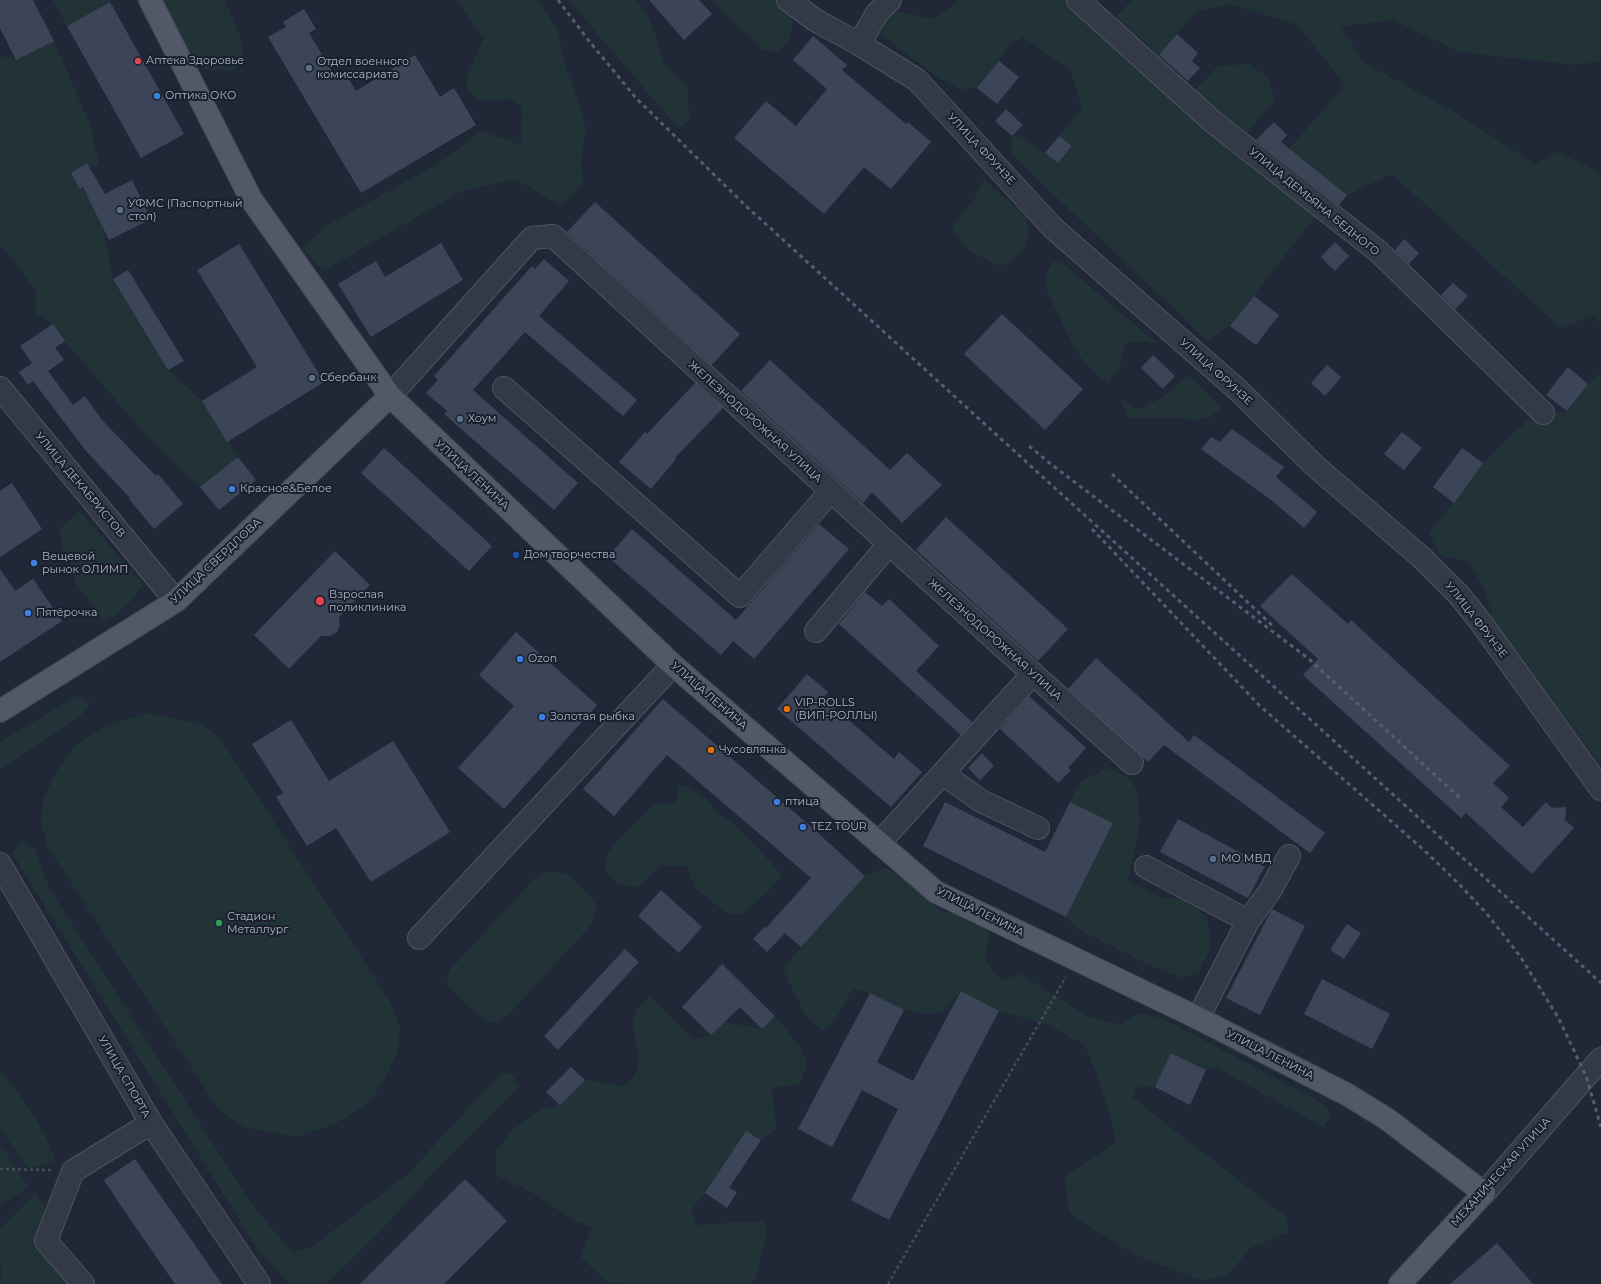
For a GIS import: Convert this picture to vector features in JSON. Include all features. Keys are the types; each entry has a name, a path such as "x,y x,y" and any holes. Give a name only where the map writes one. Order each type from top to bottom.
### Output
{"main road":[{"name":"УЛИЦА ЛЕНИНА","path":"150,0 251,199 390,396 673,666 936,892 1198,1018 1361,1103 1387,1119 1484,1193"},
{"name":"УЛИЦА СВЕРДЛОВА","path":"0,711 176,601 390,396"},
{"name":"МЕХАНИЧЕСКАЯ УЛИЦА","path":"1400,1284 1484,1193"}],"street":[{"name":"УЛИЦА ФРУНЗЕ","path":"788,0 815,20 859,44 917,80 1053,228 1232,385 1315,466 1421,557 1442,578 1479,620 1601,789"},
{"path":"859,44 877,13 890,0"},
{"name":"УЛИЦА ДЕМЬЯНА БЕДНОГО","path":"1078,0 1212,120 1378,252 1542,413"},
{"name":"ЖЕЛЕЗНОДОРОЖНАЯ УЛИЦА","path":"390,396 532,238 553,236 889,544 1132,763"},
{"name":"УЛИЦА ДЕКАБРИСТОВ","path":"0,388 176,601"},
{"path":"504,388 740,596 831,491"},
{"path":"816,631 889,544"},
{"path":"418,938 673,666"},
{"path":"879,843 1033,674"},
{"path":"943,774 981,801 1038,828"},
{"path":"1198,1018 1248,921 1270,891 1289,856"},
{"name":"УЛИЦА СПОРТА","path":"0,864 151,1123 258,1284"},
{"path":"1146,867 1248,921"},
{"name":"МЕХАНИЧЕСКАЯ УЛИЦА","path":"1484,1193 1601,1059"},
{"path":"83,1284 46,1241 73,1171 151,1123"}],"path":[{"path":"888,1284 1076,960"},
{"path":"0,1169 73,1171"}],"shaded area":[{"path":"53,0 110,0 110,2 67,26"},
{"path":"162,0 225,0 243,48 243,57 234,71 205,69 188,48"},
{"path":"456,0 539,0 559,34 564,63 581,109 586,129 581,159 583,184 561,206 516,179 462,191 323,271 303,248 328,225 441,162 481,131 521,145 522,108 511,99 481,101 468,92 466,80 484,38"},
{"path":"569,0 636,0 646,12 657,39 663,63 688,88 689,121 678,128"},
{"path":"712,0 774,0 793,21 789,40 778,52 763,50"},
{"path":"957,0 1068,0 1316,215 1230,326 1207,340 1012,155 1012,136 1022,137 1058,163 1072,146 1059,136 1082,108 1071,71 1023,37 1009,44 999,61 977,88 961,89 942,80 883,36 882,22 895,11 931,19 951,7"},
{"path":"1132,0 1601,0 1601,61 1575,65 1460,52 1393,20 1341,26 1364,63 1451,110 1535,164 1557,152 1601,173 1601,326 1594,315 1561,328 1392,174 1347,195 1289,149 1345,85 1298,25 1230,4 1196,12 1159,55 1116,17"},
{"path":"54,41 89,122 99,164 71,173 100,214 113,279 168,370 202,401 238,457 200,487 144,433 65,341 53,324 35,312 37,292 4,248 0,248 0,56 16,60"},
{"path":"1249,64 1267,77 1275,99 1247,133 1195,91 1218,66"},
{"path":"984,180 1026,217 1028,230 1027,245 1014,261 1000,266 966,249 952,229 958,218 973,201"},
{"path":"1060,261 1156,343 1134,341 1125,344 1119,370 1111,376 1110,385 1088,367 1075,349 1046,289 1046,278 1049,269 1053,262"},
{"path":"1601,372 1601,765 1495,626 1485,591 1470,563 1441,555 1429,534 1483,463 1530,418 1567,411 1588,384"},
{"path":"1188,375 1222,408 1209,418 1198,420 1165,417 1128,419 1120,398 1136,410 1162,398"},
{"path":"79,511 143,584 126,606 116,615 104,621 76,583 61,544 60,529"},
{"path":"77,696 91,702 81,715 0,770 0,742"},
{"name":"Стадион Металлург","path":"145,713 198,723 219,737 389,1000 400,1027 398,1050 386,1077 368,1104 334,1124 297,1137 244,1127 219,1110 48,847 41,823 43,800 56,773 74,746 107,726"},
{"path":"1107,768 1131,779 1138,794 1140,822 1128,881 1162,898 1188,899 1207,918 1210,949 1199,972 1182,978 1145,963 1079,930 1066,917 1113,824 1070,802 1080,782"},
{"path":"679,785 692,789 708,800 717,813 735,824 782,875 770,889 743,914 730,915 695,888 687,867 660,865 638,887 618,884 604,870 609,851 631,826 653,805 676,803"},
{"path":"22,842 34,848 49,888 250,1202 292,1252 312,1247 408,1174 499,1075 511,1073 519,1087 431,1175 381,1231 326,1284 289,1284 257,1248 12,853"},
{"path":"886,867 912,885 942,913 969,913 990,933 985,960 1001,981 1021,974 1086,1016 1121,1025 1138,1013 1161,1018 1321,1102 1332,1114 1323,1127 1217,1068 1207,1070 1172,1053 1155,1087 1137,1087 1133,1098 1287,1218 1288,1233 1251,1247 1227,1276 1200,1280 1132,1253 1069,1213 1065,1177 1115,1144 1114,1129 1097,1074 1084,1044 1046,1024 999,1011 961,991 942,1012 928,1014 904,1010 870,993 852,989 832,1025 821,1030 806,1016 783,969 865,876"},
{"path":"551,871 569,876 594,901 596,907 593,919 589,927 509,1014 496,1021 487,1021 475,1013 448,986 447,978 450,970 535,878 541,874"},
{"path":"650,996 693,1039 711,1035 724,1022 762,1029 775,1016 800,1047 807,1064 800,1084 771,1088 777,1128 761,1140 746,1131 705,1193 691,1210 697,1225 762,1221 767,1232 757,1273 752,1284 608,1283 581,1257 592,1227 572,1219 533,1193 496,1175 496,1151 514,1129 540,1110 560,1105 585,1080 623,1086 634,1077 639,1062 633,1023 636,1010"},
{"path":"0,1069 24,1101 38,1124 51,1148 55,1160 28,1169 0,1128"},
{"path":"0,1144 28,1187 0,1206"},
{"path":"35,1194 44,1206 78,1284 0,1284 2,1267 0,1261 0,1229"}],"building":[{"path":"0,0 33,0 54,41 16,60 0,28"},
{"path":"649,0 699,0 712,14 684,40"},
{"path":"110,2 184,134 141,158 67,26"},
{"path":"304,9 316,29 309,33 335,76 344,71 356,91 415,55 440,97 454,88 476,125 361,193 268,37 286,27 283,22"},
{"path":"1177,34 1198,53 1192,61 1200,68 1188,81 1159,55"},
{"path":"813,36 847,65 842,70 906,124 908,122 931,142 891,189 864,167 824,214 734,138 766,101 796,126 827,89 793,60"},
{"path":"999,61 1019,77 997,104 977,88"},
{"path":"1006,109 1023,125 1012,136 995,121"},
{"path":"1274,122 1287,135 1281,142 1347,195 1339,205 1256,140"},
{"path":"1059,136 1072,146 1058,163 1045,153"},
{"name":"УФМС (Паспортный стол)","path":"87,163 105,194 132,180 151,219 109,240 83,187 80,189 71,173"},
{"path":"595,202 740,334 712,365 567,232"},
{"path":"1404,239 1419,253 1409,264 1395,250"},
{"path":"1335,242 1349,256 1335,271 1321,257"},
{"path":"441,243 463,280 371,337 338,284 376,261 385,277"},
{"path":"239,244 324,382 227,442 202,401 257,367 197,270"},
{"path":"544,259 569,281 539,316 637,400 623,416 525,332 473,390 578,483 554,510 444,414 447,411 426,393 438,380 434,376 532,266 535,269"},
{"path":"128,270 184,361 168,370 113,279"},
{"path":"1453,283 1468,296 1455,309 1441,295"},
{"path":"1254,296 1279,315 1256,345 1230,326"},
{"path":"1002,314 1083,389 1045,430 964,354"},
{"path":"53,324 65,341 55,348 64,360 48,371 73,405 85,396 102,420 156,476 158,474 183,504 154,529 129,499 130,498 86,451 33,381 28,385 19,372 32,363 20,346"},
{"path":"1153,355 1175,376 1163,389 1141,368"},
{"path":"770,360 890,470 907,453 942,485 902,523 872,492 863,503 741,391"},
{"path":"1327,365 1341,377 1325,396 1311,383"},
{"path":"1568,367 1588,384 1567,411 1546,395"},
{"path":"695,383 723,408 675,458 676,459 651,489 619,462 645,432 647,434"},
{"path":"1232,429 1284,467 1276,477 1317,512 1304,528 1271,500 1201,449 1211,437 1220,442"},
{"path":"1402,432 1422,448 1404,470 1384,454"},
{"path":"384,448 492,546 469,571 361,473"},
{"path":"1462,448 1483,463 1454,503 1433,487"},
{"path":"238,457 256,480 219,510 200,487"},
{"path":"12,483 42,529 0,557 0,491"},
{"path":"946,517 1068,629 1038,661 916,550"},
{"path":"819,524 849,549 754,659 733,641 721,655 608,557 632,529 736,620"},
{"name":"Взрослая поликлиника","path":"335,551 370,585 339,617 340,625 337,632 330,636 321,636 289,669 254,635"},
{"name":"Пятёрочка","path":"0,569 15,591 33,579 62,621 0,662"},
{"path":"1292,574 1348,624 1351,620 1510,766 1493,783 1509,798 1501,807 1523,827 1546,802 1552,808 1566,807 1565,820 1574,828 1532,874 1466,813 1461,818 1303,675 1318,659 1260,606"},
{"path":"865,592 882,606 889,599 939,646 916,671 972,722 961,735 839,624"},
{"path":"516,632 597,705 504,809 458,768 514,706 479,675"},
{"path":"1096,658 1189,742 1194,735 1325,833 1310,853 1164,745 1148,762 1068,689"},
{"path":"807,674 828,692 823,698 894,759 899,752 922,772 891,807 777,709"},
{"path":"1029,696 1086,748 1068,768 1071,770 1058,783 1000,729"},
{"path":"663,699 817,832 865,876 801,947 785,933 767,952 753,939 764,927 765,929 811,878 667,755 614,816 583,789"},
{"path":"291,720 329,781 393,741 450,832 371,882 336,828 307,846 276,797 283,793 252,744"},
{"path":"982,753 994,766 980,780 968,768"},
{"path":"945,802 1045,852 1070,802 1113,823 1066,917 923,846"},
{"name":"МО МВД","path":"1178,819 1265,866 1248,898 1160,852"},
{"path":"661,890 702,927 679,953 638,916"},
{"path":"1272,909 1305,926 1260,1015 1226,998"},
{"path":"1347,924 1361,933 1344,959 1330,950"},
{"path":"625,949 639,962 558,1050 544,1036"},
{"path":"722,964 775,1016 762,1029 740,1007 711,1035 682,1007"},
{"path":"1322,979 1390,1014 1372,1049 1304,1014"},
{"path":"961,991 999,1011 889,1220 851,1200 898,1109 862,1090 832,1147 798,1129 870,993 904,1010 877,1062 913,1081"},
{"path":"1171,1053 1206,1070 1190,1105 1155,1087"},
{"path":"571,1067 585,1080 560,1105 546,1092"},
{"path":"746,1131 761,1140 729,1188 737,1192 727,1208 705,1193"},
{"path":"135,1159 222,1284 175,1284 104,1180"},
{"path":"465,1179 507,1221 444,1284 360,1284"},
{"path":"1497,1243 1533,1284 1450,1284"}],"railway":[{"path":"558,0 589,41 636,98 746,206 1601,983"},
{"path":"1029,446 1309,659 1461,799"},
{"path":"1112,474 1275,628"},
{"path":"1092,529 1260,706 1425,851 1487,914 1520,956 1559,1019 1586,1076 1601,1127"}],"place":[{"name":"Аптека Здоровье","path":"138,61"},
{"name":"Отдел военного комиссариата","path":"309,68"},
{"name":"Оптика ОКО","path":"157,96"},
{"name":"УФМС (Паспортный стол)","path":"120,210"},
{"name":"Сбербанк","path":"312,378"},
{"name":"Хоум","path":"460,419"},
{"name":"Красное&Белое","path":"232,489"},
{"name":"Дом творчества","path":"516,555"},
{"name":"Вещевой рынок ОЛИМП","path":"34,563"},
{"name":"Взрослая поликлиника","path":"320,601"},
{"name":"Пятёрочка","path":"28,613"},
{"name":"Ozon","path":"520,659"},
{"name":"VIP-ROLLS (ВИП-РОЛЛЫ)","path":"787,709"},
{"name":"Золотая рыбка","path":"542,717"},
{"name":"Чусовлянка","path":"711,750"},
{"name":"птица","path":"777,802"},
{"name":"TEZ TOUR","path":"803,827"},
{"name":"МО МВД","path":"1213,859"},
{"name":"Стадион Металлург","path":"219,923"}]}
